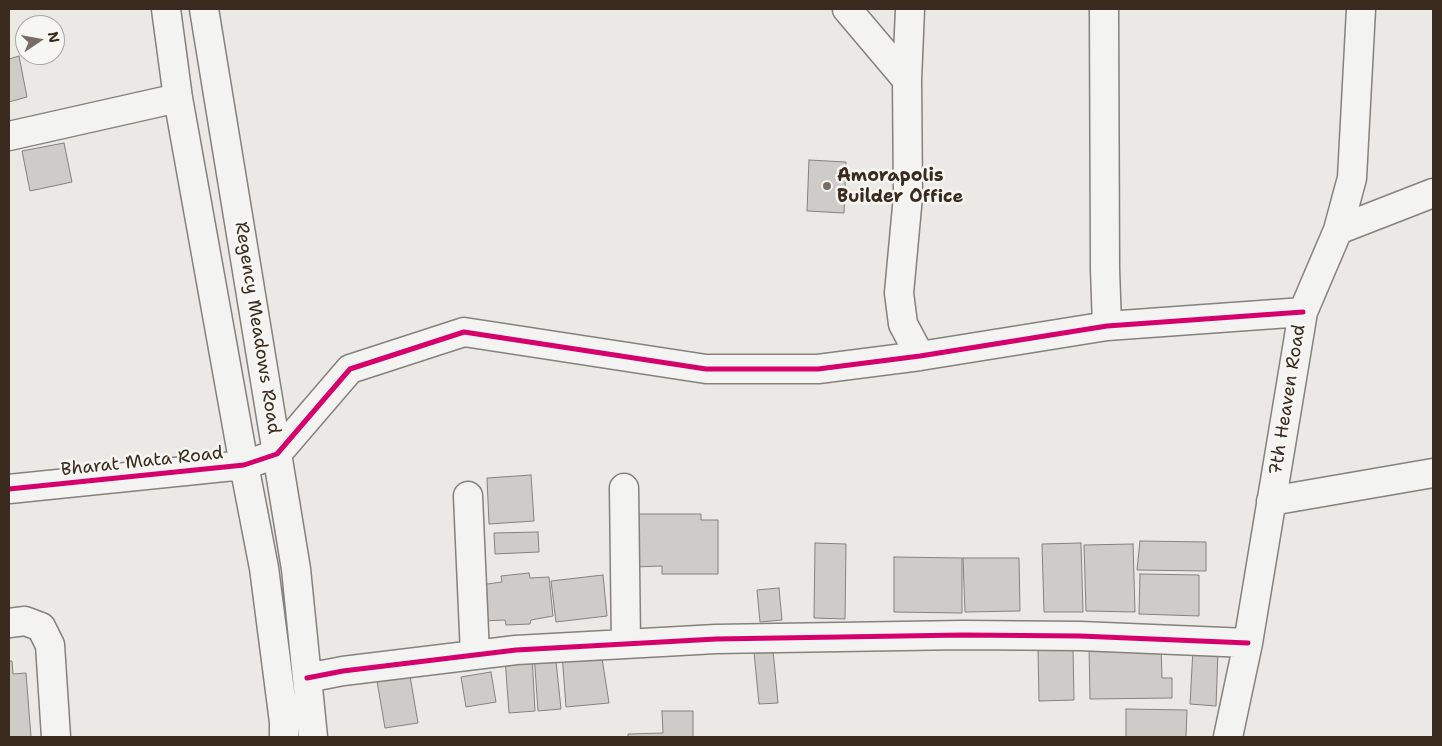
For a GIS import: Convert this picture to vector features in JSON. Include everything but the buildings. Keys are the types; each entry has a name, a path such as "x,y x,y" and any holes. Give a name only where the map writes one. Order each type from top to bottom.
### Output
{"street":[{"path":"166,9 178,98 264,568 284,722 284,737"},
{"name":"Regency Meadows Road","path":"204,9 296,569 313,737"},
{"path":"847,9 907,80"},
{"path":"910,9 907,80 908,196 899,293 903,324 920,356"},
{"path":"1104,9 1104,269 1107,326"},
{"name":"7th Heaven Road","path":"1228,737 1248,643 1303,312 1338,230 1352,178 1361,9"},
{"path":"9,136 178,98"},
{"path":"1338,230 1433,193"},
{"path":"277,454 350,369 464,332 706,369 818,368 920,356 1107,326 1303,312"},
{"name":"Bharat Mata Road","path":"9,489 244,465 277,454"},
{"path":"1271,501 1433,473"},
{"path":"624,488 626,644"},
{"path":"468,496 475,655"},
{"path":"9,623 25,621 41,628 50,645 56,737"},
{"path":"307,678 343,671 516,650 716,639 1080,636 1248,643"}],"cycle path":[{"path":"9,489 244,465 277,454 350,369 464,332 706,369 818,369 920,356 1107,326 1303,312"},
{"path":"307,678 343,671 516,650 716,639 963,635 1080,636 1248,643"}],"place":[{"name":"Amorapolis Builder Office","path":"827,186"}]}
